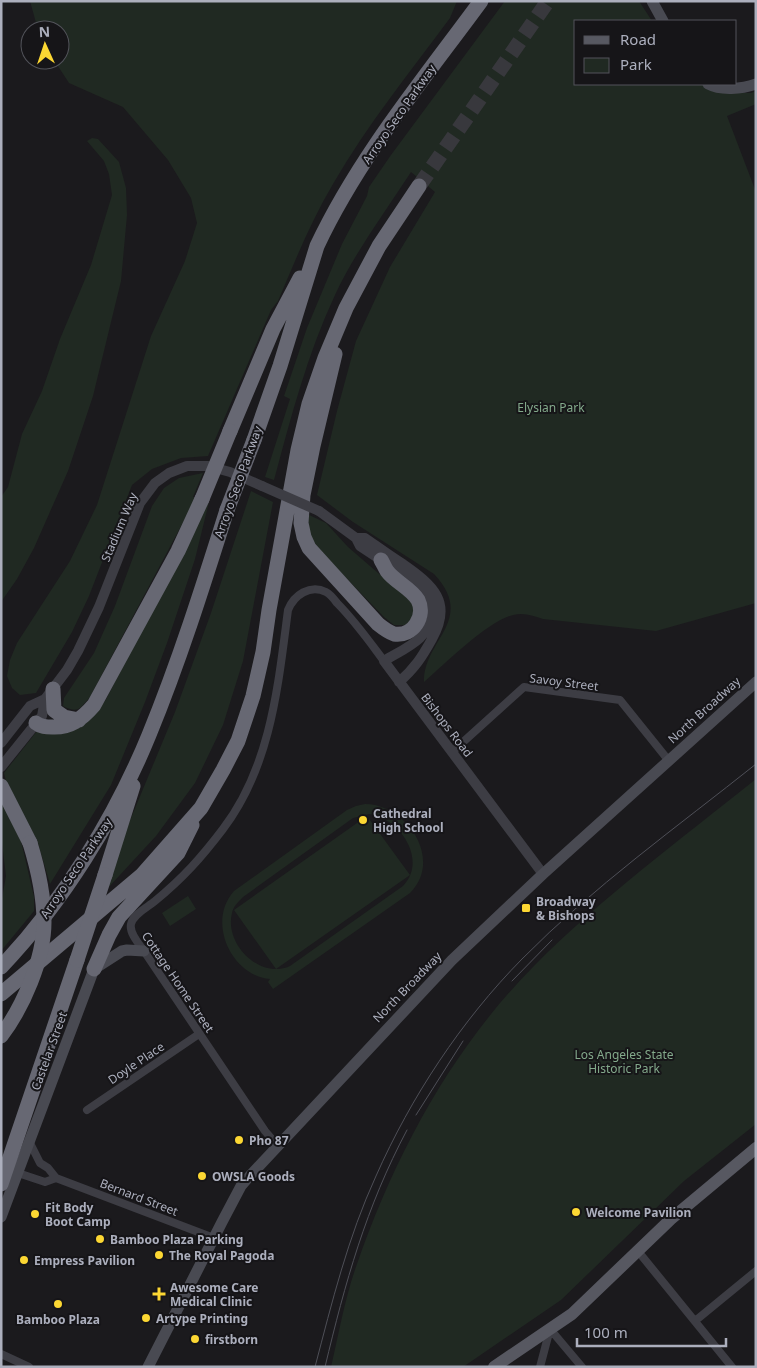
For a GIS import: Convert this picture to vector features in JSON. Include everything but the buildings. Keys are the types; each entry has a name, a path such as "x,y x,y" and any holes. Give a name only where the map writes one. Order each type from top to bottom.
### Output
{"highway":[{"name":"Arroyo Seco Parkway","path":"1,967 24,943 66,887 110,816 148,737 175,670 227,510 280,366 317,246 350,186 378,142 481,1"},
{"path":"94,969 119,917 178,853 238,741 253,696 263,652 298,450 309,404 325,358 346,308 379,246 419,186"},
{"path":"36,723 40,726 58,727 70,725 94,705 178,551 202,499 273,328 317,246"},
{"path":"346,308 312,446 303,495 302,530 309,548 378,624 391,633 405,633 417,623 420,613 419,604 414,595 387,571 381,560"},
{"path":"49,694 54,710 64,718 78,720"},
{"path":"1,1184 105,875 148,737"},
{"path":"1,786 30,843 39,871 44,924 40,951 23,1000 1,1036"},
{"path":"1,994 142,875 201,808"}],"main road":[{"path":"652,1 662,20"},
{"path":"710,85 713,87 732,88 756,84"},
{"name":"North Broadway","path":"148,1367 241,1186 277,1145 452,960 543,874 756,682"},
{"path":"94,969 122,951 144,951"},
{"name":"Castelar Street","path":"1,1217 94,969"},
{"path":"494,1367 572,1314 637,1250 707,1188 756,1148"}],"street":[{"name":"Stadium Way","path":"1,767 42,716 49,694 67,670 86,636 140,503 155,483 169,473 187,466 208,466 230,472 319,511 356,538 360,546 423,589 429,598 432,611 429,627 422,636 384,661"},
{"name":"Stadium Way","path":"356,538 365,538 420,576 431,586 439,598 441,619 436,632 414,669 399,682"},
{"name":"Cottage Home Street","path":"277,1145 265,1131 132,933 131,924 133,920 179,881 228,823 258,764 270,727 290,604 298,595 308,590 320,590 328,593"},
{"name":"Bishops Road","path":"328,593 353,619 543,874"},
{"name":"Savoy Street","path":"452,752 524,687 620,700 669,761"},
{"name":"Stadium Way","path":"1,743 30,706 49,694"},
{"name":"Doyle Place","path":"87,1110 199,1034"},
{"name":"Bernard Street","path":"30,1143 40,1163 48,1168 56,1178 214,1238"},
{"name":"Bernard Street","path":"18,1172 44,1182 56,1178"},
{"path":"637,1250 732,1367"},
{"path":"695,1320 756,1271"},
{"path":"540,1367 550,1329"},
{"path":"550,1329 582,1367"},
{"path":"1,1354 30,1367"}],"green space":[{"path":"30,1 457,1 450,18 374,120 325,198 278,301 271,310 208,456 181,458 152,469 132,485 89,596 72,632 36,693 20,695 12,688 7,676 10,660 17,643 70,561 97,505 151,336 185,261 197,223 191,198 168,160 123,107 69,83 61,70 70,70 70,20 35,20"},
{"name":"Elysian Park","path":"505,1 639,1 651,20 574,20 574,85 703,85 720,93 751,93 756,91 756,104 727,116 756,192 756,603 656,631 543,619 525,614 517,614 503,619 479,634 424,682 426,667 431,654 445,630 449,617 450,604 446,590 434,574 353,522 317,495 356,341 390,267 435,192 411,172 361,248 335,295 308,363 274,480 265,477 290,399 284,396 307,328 342,244 367,196 369,187"},
{"path":"92,138 98,139 119,162 126,188 127,215 121,281 93,396 68,471 34,548 17,579 1,602 1,497 8,487 22,434 42,391 60,339 91,265 112,195 109,174 104,161 87,141"},
{"path":"203,473 193,497 196,498 90,697 76,710 63,706 64,698 94,653 115,606 152,506 164,488 179,478"},
{"path":"251,491 273,502 243,661 223,725 195,783 156,836 107,889 126,830 175,712 211,613"},
{"path":"209,502 195,559 167,643 111,785 50,884 37,840 7,785 4,773 37,731 57,734 81,727 105,701"},
{"path":"307,514 326,523 348,547 414,604 414,617 405,625 394,625 384,617 324,555 310,537"},
{"name":"Los Angeles State Historic Park","path":"756,779 756,1124 684,1181 561,1300 463,1367 331,1367 353,1277 372,1223 389,1183 428,1106 476,1033 503,999 533,967 586,917 613,893"},
{"path":"1,801 18,828 34,897 34,911 1,951 1,904 6,876 1,835"},
{"path":"365,804 380,806 394,813 406,823 416,836 422,850 423,865 420,879 410,893 273,989 268,982 270,979 256,976 244,968 227,946 223,932 222,917 226,904 234,891 347,810","holes":["369,814 391,823 400,832 407,842 411,853 413,864 410,876 403,886 290,966 279,969 267,968 256,964 247,956 233,936 231,925 233,911 239,901 353,818"]},
{"path":"367,816 410,875 276,969 234,910"},
{"path":"188,896 196,909 170,926 162,913"}],"tunnel":[{"path":"419,186 548,1"}],"tram line":[{"path":"315,1367 341,1270 366,1199 405,1117 421,1089 458,1034 478,1008 522,959 577,907 756,764"},
{"path":"512,981 552,940"},
{"path":"416,1115 463,1041"},
{"path":"325,1367 340,1305 368,1217 407,1130"}],"place":[{"name":"Cathedral High School","path":"363,820"},
{"name":"Broadway & Bishops","path":"526,908"},
{"name":"Pho 87","path":"239,1140"},
{"name":"OWSLA Goods","path":"202,1176"},
{"name":"Welcome Pavilion","path":"576,1212"},
{"name":"Fit Body Boot Camp","path":"35,1214"},
{"name":"Bamboo Plaza Parking","path":"100,1239"},
{"name":"The Royal Pagoda","path":"159,1255"},
{"name":"Empress Pavilion","path":"24,1260"},
{"name":"Awesome Care Medical Clinic","path":"159,1294"},
{"name":"Bamboo Plaza","path":"58,1304"},
{"name":"Artype Printing","path":"146,1318"},
{"name":"firstborn","path":"195,1339"}]}
